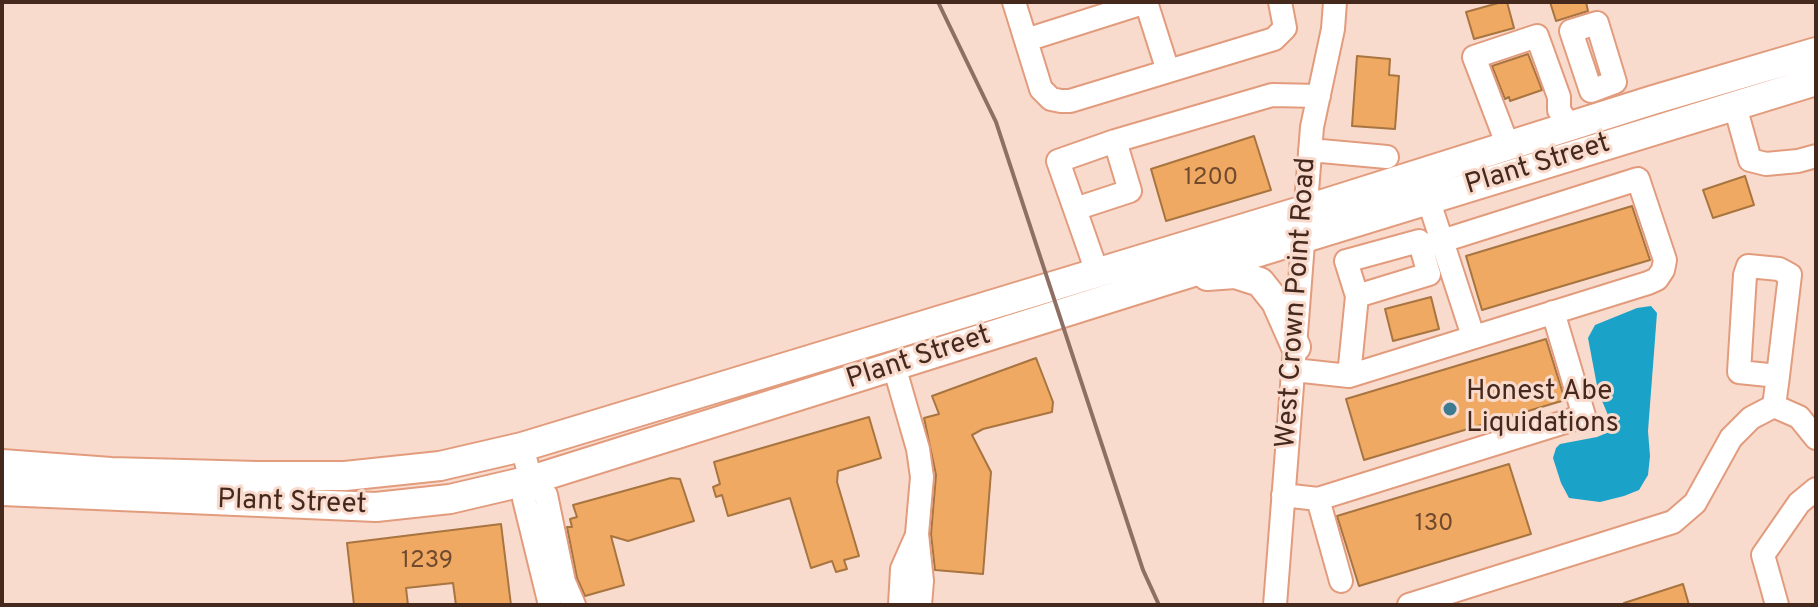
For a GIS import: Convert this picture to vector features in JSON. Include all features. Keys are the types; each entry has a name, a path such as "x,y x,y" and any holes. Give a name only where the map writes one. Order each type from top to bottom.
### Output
{"main road":[{"name":"Plant Street","path":"2,464 111,472 345,476 440,466 522,447 1304,210 1569,126 1611,99 1816,52"},
{"path":"1735,106 1751,89 1816,69"},
{"name":"Plant Street","path":"2,491 376,507 450,499 531,480 1816,81"},
{"path":"1171,279 1235,274 1260,282 1276,302 1295,358"},
{"path":"894,366 893,354 897,346 921,326"},
{"path":"827,388 845,375 853,363 858,345"}],"street":[{"path":"1014,2 1041,89 1051,99 1061,101 1070,101 1281,34 1285,21 1280,2"},
{"path":"1026,40 1146,2 1168,71"},
{"name":"West Crown Point Road","path":"1275,605 1304,210 1310,150 1333,29 1335,2"},
{"path":"1508,146 1474,57 1537,36 1559,97 1559,110 1569,126"},
{"path":"1097,272 1058,161 1272,95 1319,96"},
{"path":"1611,99 1624,139"},
{"path":"1735,106 1750,160 1766,164 1816,156"},
{"path":"1075,209 1130,191 1115,141"},
{"path":"1310,150 1387,157"},
{"path":"1357,296 1429,274 1429,200 1420,173"},
{"path":"1295,358 1349,376 1657,279 1665,260 1638,179 1431,244 1419,241 1346,261 1357,296 1349,376"},
{"path":"1431,244 1473,336"},
{"path":"1774,406 1778,376 1790,275 1779,269 1748,266 1739,372 1778,376"},
{"path":"1283,495 1318,499 1584,416 1553,312"},
{"path":"894,366 918,449 922,477 917,534 922,581 910,601"},
{"path":"1774,406 1799,417 1816,438"},
{"path":"1409,605 1673,522 1695,503 1731,438 1751,418 1774,406"},
{"path":"522,447 531,480 524,499 543,532 551,571 550,605"},
{"path":"1777,605 1763,555 1799,503 1816,489"},
{"path":"1318,499 1341,581"},
{"path":"910,601 902,569 917,534"},
{"path":"551,571 574,605"}],"water":[{"path":"1651,306 1657,313 1648,431 1648,475 1639,490 1624,496 1600,502 1569,498 1553,458 1556,448 1560,444 1609,432 1610,420 1598,391 1588,338 1595,325 1637,308"}],"building":[{"path":"1507,2 1514,28 1474,39 1466,12"},
{"path":"1550,2 1586,2 1588,11 1556,21"},
{"path":"1528,54 1542,90 1510,101 1509,97 1505,99 1492,66"},
{"path":"1357,56 1390,59 1389,75 1399,76 1395,129 1352,126"},
{"path":"1254,136 1271,190 1166,221 1151,169"},
{"path":"1745,176 1754,205 1713,218 1703,190"},
{"path":"1632,206 1650,260 1482,310 1466,256"},
{"path":"1431,297 1439,329 1393,341 1385,309"},
{"path":"1546,339 1565,400 1364,460 1346,399"},
{"path":"1036,358 1053,402 1052,412 983,429 972,435 991,472 983,574 935,570 931,534 936,475 924,418 939,414 932,396"},
{"path":"869,417 881,458 838,471 837,482 859,556 844,560 847,569 836,572 832,561 811,568 790,498 728,516 722,495 716,497 713,487 720,484 714,462"},
{"path":"1509,464 1531,534 1359,586 1337,516"},
{"path":"671,478 680,479 694,521 628,541 611,536 624,585 585,596 577,578 567,527 572,527 570,519 577,517 573,505"},
{"path":"501,524 511,605 456,605 453,583 406,588 408,605 354,605 347,543"},
{"path":"1683,584 1689,605 1624,605 1624,603"}],"railway":[{"path":"938,2 996,122 1143,570 1159,605"}],"place":[{"name":"Honest Abe Liquidations","path":"1450,409"}]}
